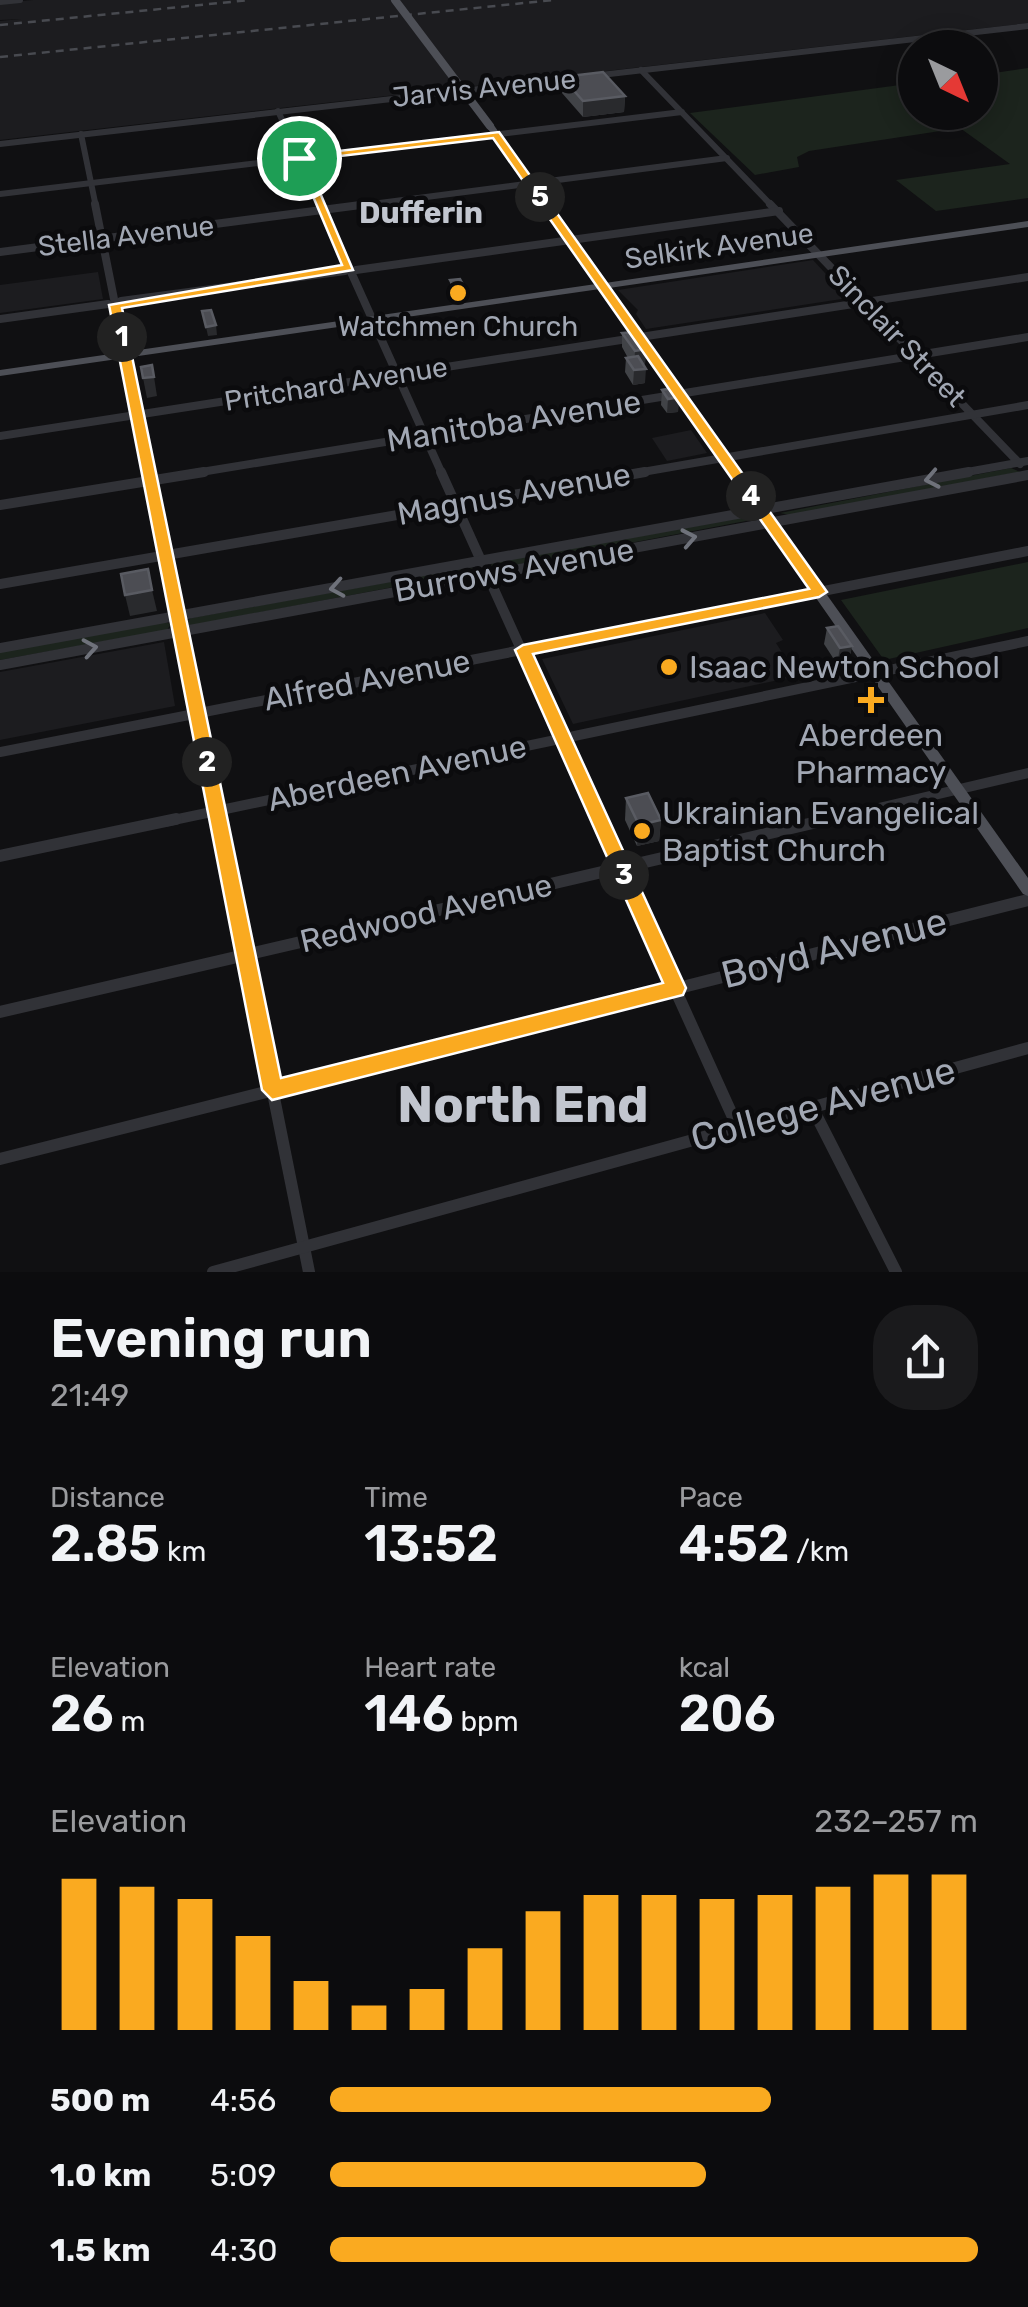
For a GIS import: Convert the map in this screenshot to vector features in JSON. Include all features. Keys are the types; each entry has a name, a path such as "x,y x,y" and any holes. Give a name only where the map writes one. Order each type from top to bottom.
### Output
{"main road":[{"path":"396,0 604,285 1028,890"},
{"name":"Selkirk Avenue","path":"0,373 1028,224"}],"street":[{"path":"0,2 20,0"},
{"name":"Jarvis Avenue","path":"0,144 1028,26"},
{"name":"Sinclair Street","path":"641,70 1024,462 1028,474"},
{"path":"278,112 400,374 738,1128"},
{"path":"0,194 493,130 682,112"},
{"path":"82,134 310,1272"},
{"name":"Stella Avenue","path":"0,252 727,158"},
{"path":"0,318 778,211"},
{"name":"Pritchard Avenue","path":"0,436 1028,276"},
{"name":"Manitoba Avenue","path":"0,505 1028,337"},
{"name":"Magnus Avenue","path":"0,584 1028,405"},
{"name":"Burrows Avenue","path":"0,648 1024,462"},
{"name":"Burrows Avenue","path":"0,664 1028,474"},
{"name":"Alfred Avenue","path":"0,752 1028,552"},
{"name":"Aberdeen Avenue","path":"0,856 1028,641"},
{"name":"Redwood Avenue","path":"0,1012 1028,773"},
{"name":"Boyd Avenue","path":"0,1159 1028,900"},
{"name":"College Avenue","path":"213,1272 1028,1048"},
{"path":"812,1107 896,1272"}],"shaded area":[{"path":"1028,0 1028,23 966,30 898,30 898,38 0,140 0,21 21,19 0,20 0,3"},
{"path":"1028,68 1028,198 936,211 896,180 1010,164 963,130 998,130 998,72"},
{"path":"898,85 898,130 947,130 809,151 797,157 799,167 755,175 690,113"},
{"path":"813,260 848,298 646,329 636,314 638,310 618,290"},
{"path":"98,272 103,299 0,313 0,285"},
{"path":"691,430 707,453 667,461 652,438"},
{"path":"1011,468 1020,472 790,515 780,513"},
{"path":"740,518 751,520 494,569 491,566 492,563"},
{"path":"1028,562 1028,628 884,660 841,600"},
{"path":"471,567 478,571 188,626 185,623 191,618"},
{"name":"Isaac Newton School","path":"765,613 783,640 776,643 797,676 573,724 542,659"},
{"path":"164,622 171,624 167,630 0,660 0,652"},
{"path":"164,642 175,706 0,740 0,672"}],"building":[{"path":"603,72 625,96 583,101 562,77"},
{"path":"460,279 466,290 456,291 450,280"},
{"path":"211,310 216,325 206,327 202,311"},
{"path":"634,332 646,349 635,351 622,333"},
{"path":"638,356 646,369 634,370 626,358"},
{"path":"152,365 154,377 143,378 141,367"},
{"path":"673,388 679,397 668,399 662,390"},
{"path":"148,569 152,590 125,595 121,574"},
{"path":"838,626 852,646 840,648 827,628"},
{"path":"648,793 661,820 639,825 626,798"}],"railway":[{"path":"0,25 250,0"},
{"path":"0,57 553,0"}],"place":[{"name":"Watchmen Church","path":"458,293"},
{"name":"Isaac Newton School","path":"669,667"},
{"name":"Aberdeen Pharmacy","path":"871,700"},
{"name":"Ukrainian Evangelical Baptist Church","path":"642,831"}],"district":[{"name":"Dufferin","path":"421,213"},
{"name":"North End","path":"523,1105"}],"route":[{"path":"496,134 819,592 523,650 675,988 272,1090 115,305 349,268 299,158 496,134"}]}
